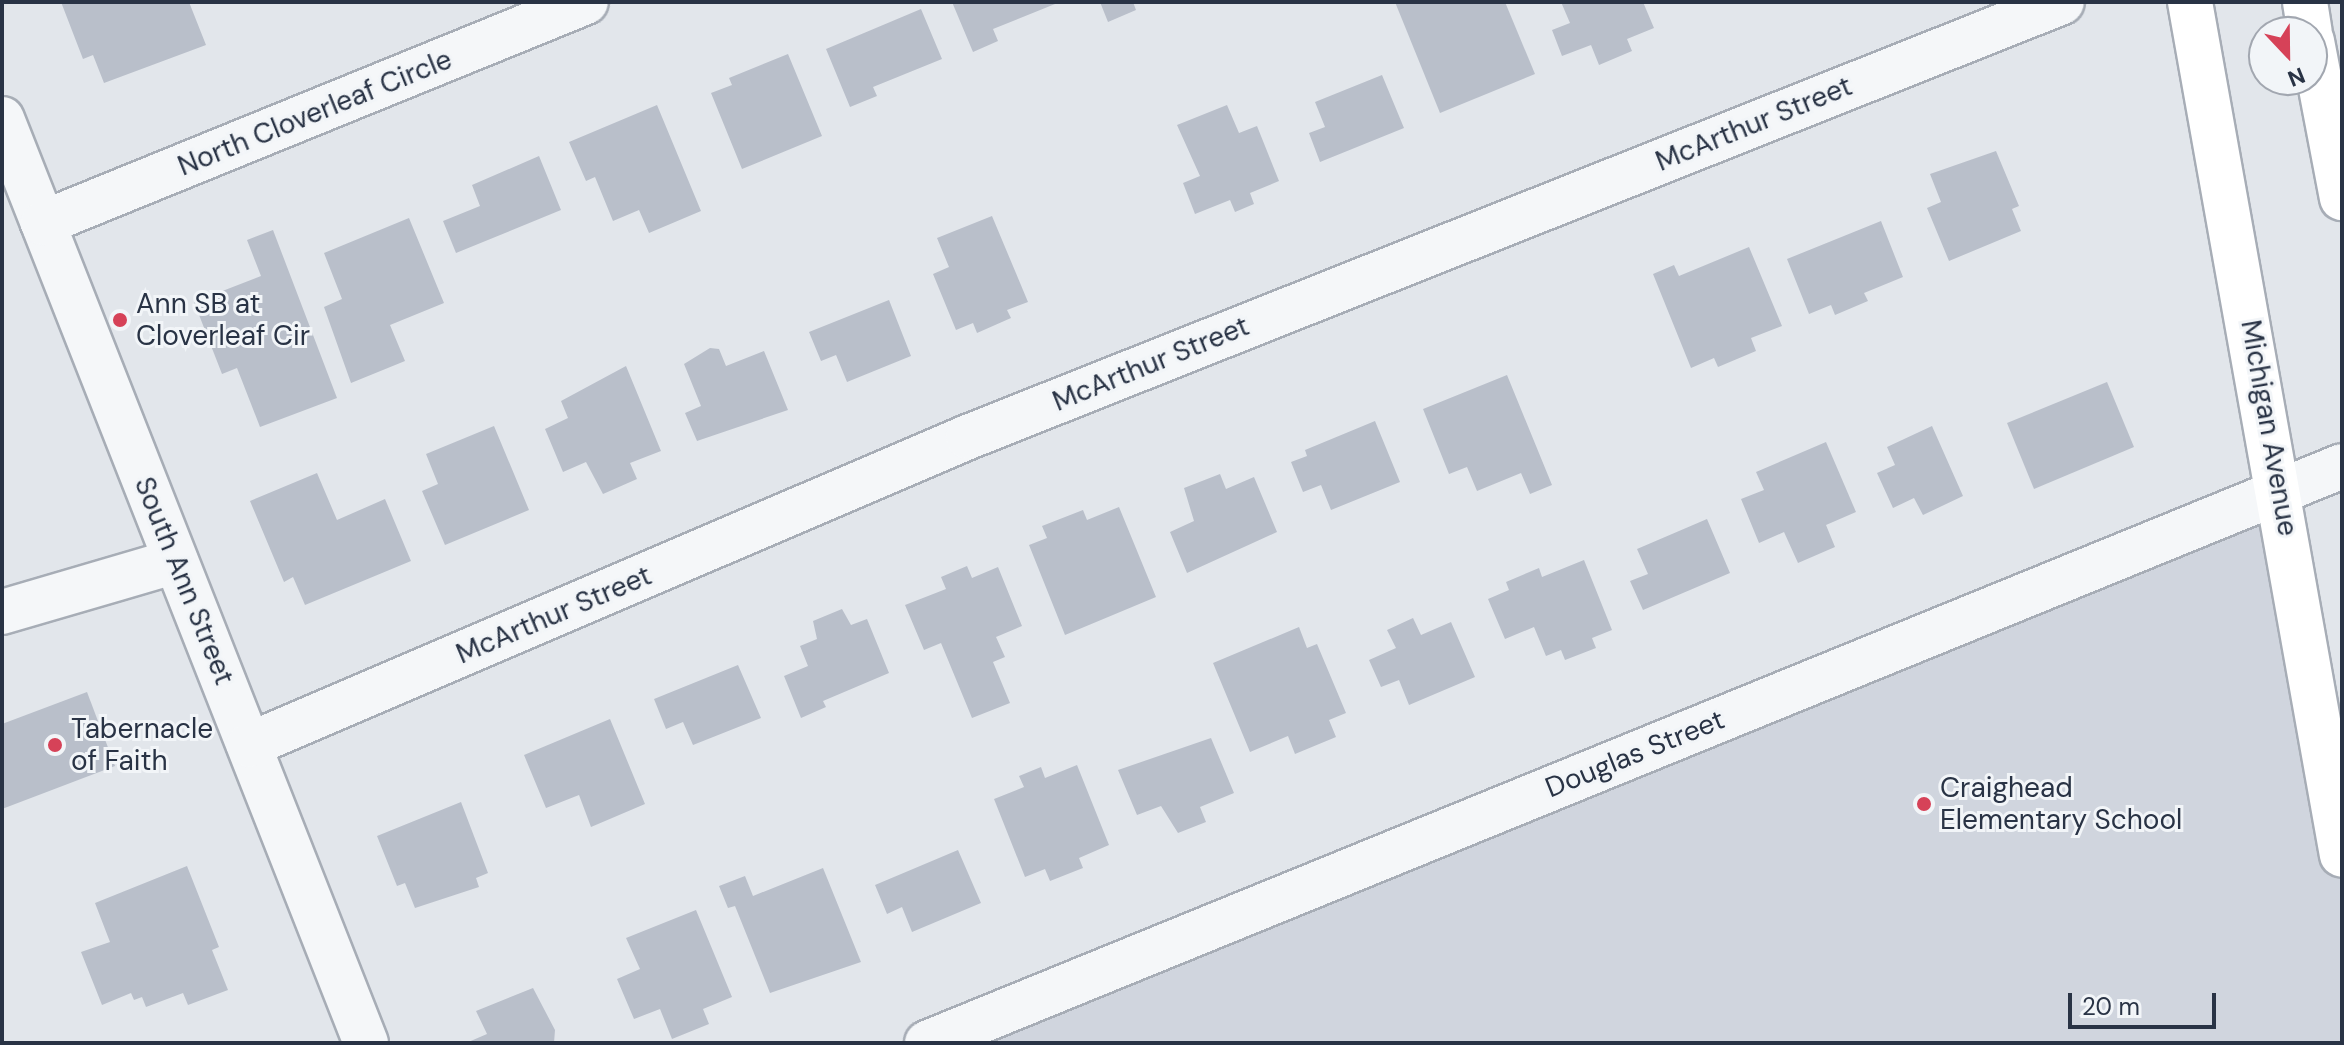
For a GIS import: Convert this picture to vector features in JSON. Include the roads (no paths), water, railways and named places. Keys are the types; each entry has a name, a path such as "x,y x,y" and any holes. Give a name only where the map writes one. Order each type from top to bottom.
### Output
{"main road":[{"name":"Michigan Avenue","path":"2190,2 2281,490 2342,855"},
{"path":"2323,96 2342,198"}],"street":[{"name":"North Cloverleaf Circle","path":"43,223 586,2"},
{"name":"McArthur Street","path":"249,745 968,437 2062,2"},
{"name":"South Ann Street","path":"2,119 366,1043"},
{"name":"Douglas Street","path":"927,1043 2342,466"},
{"path":"2,612 94,590 176,561"}],"place":[{"name":"Ann SB at Cloverleaf Cir","path":"120,320"},
{"name":"Tabernacle of Faith","path":"55,745"},
{"name":"Craighead Elementary School","path":"1924,804"}]}
